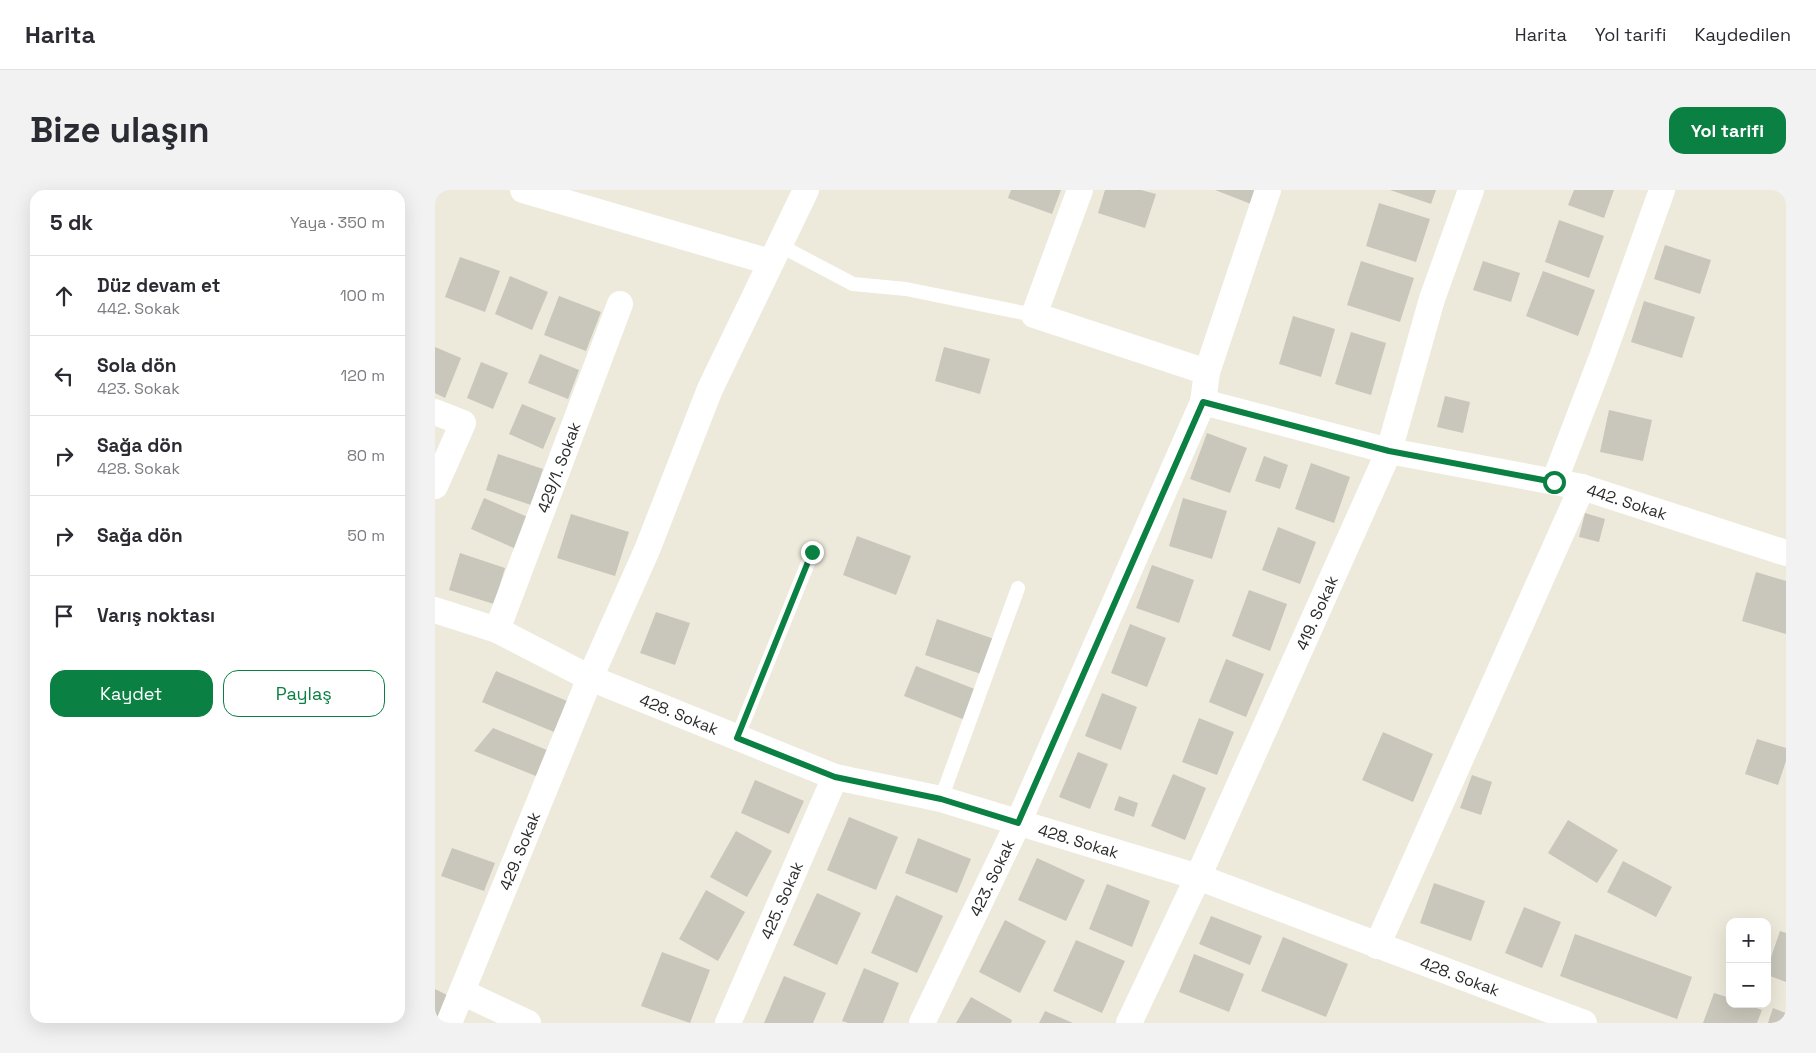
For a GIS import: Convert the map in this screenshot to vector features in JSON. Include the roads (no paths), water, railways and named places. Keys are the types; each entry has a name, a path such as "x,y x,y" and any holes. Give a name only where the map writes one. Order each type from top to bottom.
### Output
{"street":[{"path":"523,190 595,200 774,253"},
{"name":"429. Sokak","path":"449,1023 590,678 647,550 710,389 806,190"},
{"path":"1080,190 1034,315 1207,372"},
{"name":"423. Sokak","path":"923,1023 1018,823 1203,402 1207,372 1268,190"},
{"name":"419. Sokak","path":"1129,1023 1198,877 1389,451 1432,299 1471,190"},
{"path":"1554,482 1602,357 1662,190"},
{"name":"429/1. Sokak","path":"497,630 620,304"},
{"name":"442. Sokak","path":"1203,402 1389,451 1582,487 1786,553"},
{"path":"435,412 463,423 435,486"},
{"path":"1377,946 1582,487"},
{"name":"428. Sokak","path":"435,610 497,630 590,678 835,777 941,799 1198,877 1377,946 1550,1017 1584,1023"},
{"name":"425. Sokak","path":"728,1023 835,777"},
{"path":"462,992 528,1023"}],"lane":[{"path":"774,253 853,284 906,289 1034,315"},
{"path":"737,738 812,552"},
{"path":"941,799 1018,588"}]}
